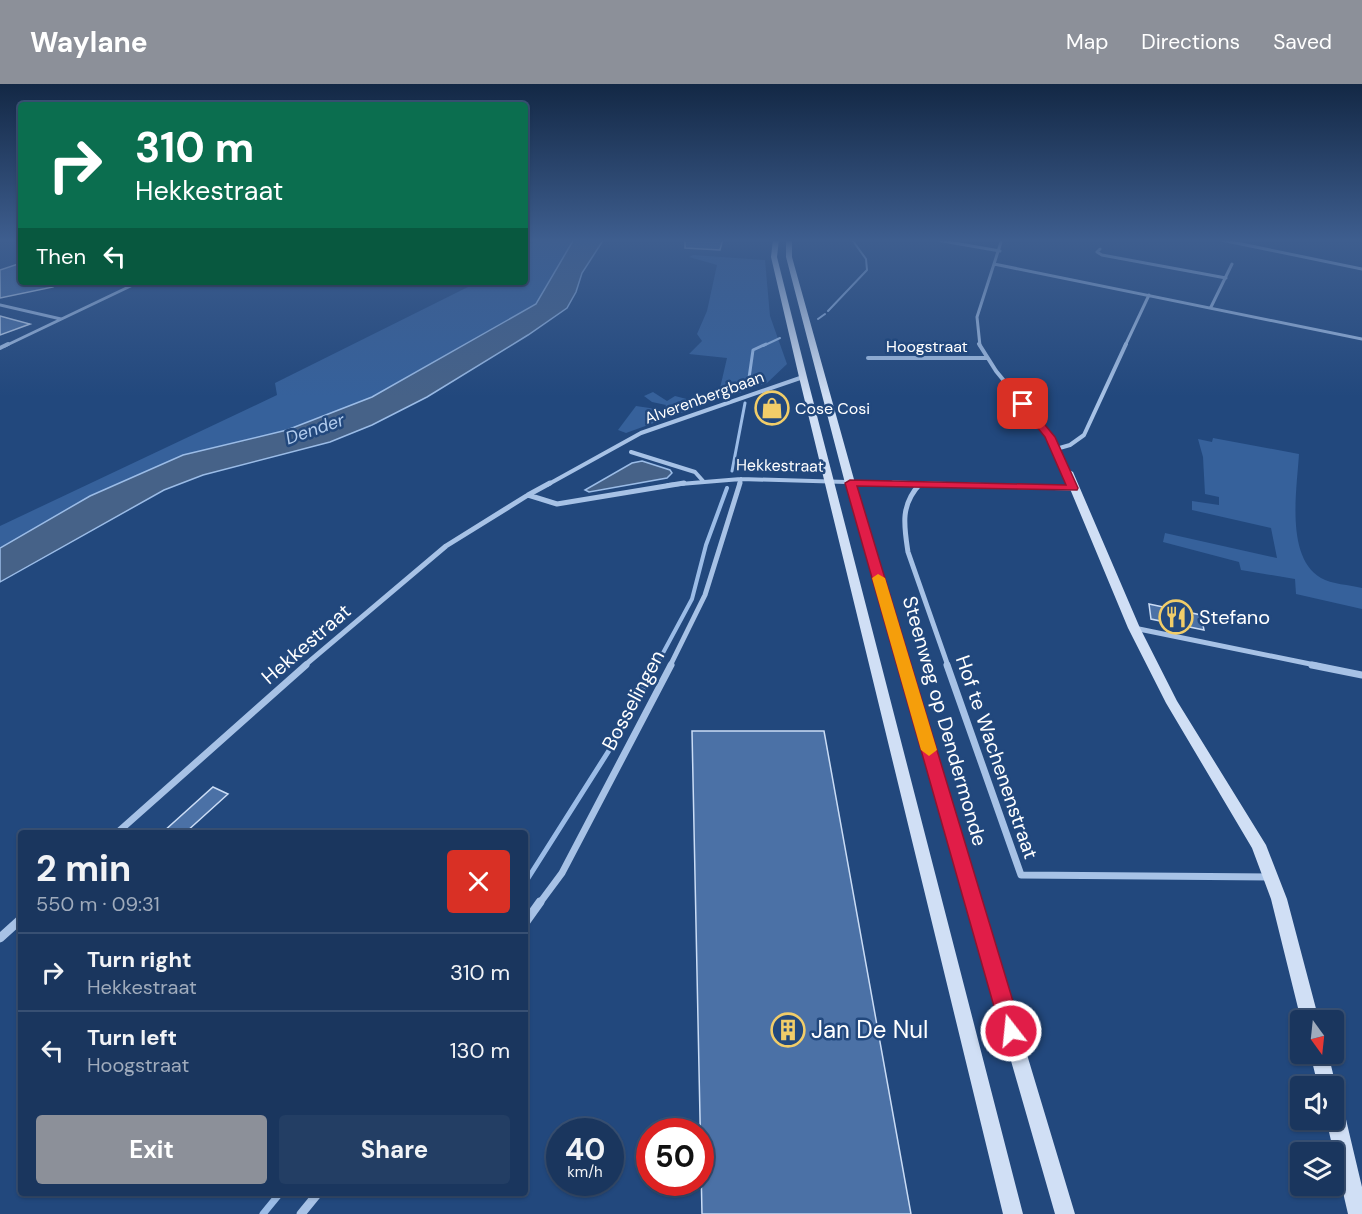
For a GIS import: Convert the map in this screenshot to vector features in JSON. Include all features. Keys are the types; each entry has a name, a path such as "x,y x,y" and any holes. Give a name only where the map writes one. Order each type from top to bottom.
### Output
{"main road":[{"path":"782,292 1012,1214"},
{"name":"Steenweg op Dendermonde","path":"798,292 850,483 1065,1214"},
{"path":"1068,472 1134,628 1178,713 1258,845 1271,877 1307,1010"},
{"path":"1338,1130 1358,1214"}],"street":[{"path":"0,348 119,292"},
{"name":"Hoogstraat","path":"985,292 977,317 976,332 987,358 1050,437 1068,472"},
{"path":"1133,292 1362,339"},
{"path":"1211,307 1219,292"},
{"path":"1056,449 1070,445 1084,435 1149,295"},
{"path":"0,305 62,319"},
{"name":"Hoogstraat","path":"868,358 987,358"},
{"name":"Alverenbergbaan","path":"616,445 642,433 803,377"},
{"name":"Hekkestraat","path":"120,830 325,648 446,546 489,517 616,445"},
{"path":"631,453 695,472 703,481"},
{"name":"Hekkestraat","path":"528,495 557,504 632,490 703,481 741,479 1073,488"},
{"name":"Bosselingen","path":"528,919 562,873 680,648 705,595 741,479"},
{"name":"Hof te Wachenenstraat","path":"920,484 911,492 902,515 908,552 1021,875 1271,877"},
{"path":"1134,628 1362,675"},
{"path":"0,938 18,922"},
{"path":"301,1214 316,1196"}],"shaded area":[{"path":"458,292 543,292 536,304 372,397 287,430 183,455 90,496 0,548 0,526 277,395 275,383"},
{"path":"711,292 768,292 770,316 787,364 767,383 717,401 727,358 689,354 702,341 697,334 707,311"},
{"path":"653,392 667,401 675,396 706,404 626,433 618,430 636,406 663,410 666,405 652,402 644,396"},
{"path":"1213,438 1299,454 1296,521 1302,555 1310,568 1321,578 1362,588 1362,609 1296,594 1295,579 1241,570 1239,562 1163,542 1165,533 1277,558 1271,528 1192,510 1192,501 1219,505 1219,497 1205,494 1203,457 1198,439 1212,442"}],"water":[{"name":"Dender","path":"543,292 576,292 567,308 528,335 427,397 372,425 330,442 203,475 164,490 0,582 0,548 90,496 183,455 287,430 372,397 536,304"},
{"path":"642,461 670,470 672,473 667,478 589,492 585,490 632,463"}],"building":[{"path":"0,292 30,292 0,298"},
{"path":"0,316 11,319 30,324 0,335"},
{"name":"Cose Cosi","path":"764,397 778,397 781,415 767,415"},
{"name":"Stefano","path":"1149,604 1201,615 1204,630 1151,619"},
{"name":"Jan De Nul","path":"692,731 824,731 911,1214 702,1214 702,1196 714,1196 714,1118 700,1118"},
{"path":"213,787 228,794 188,830 165,830"}],"waterway":[{"path":"828,311 846,292"},
{"path":"818,319 825,314"},
{"path":"763,346 780,338"},
{"path":"748,385 753,350 766,344"},
{"path":"732,471 745,403"},
{"path":"656,666 692,599 706,545 727,488"},
{"path":"528,878 615,741 656,665"},
{"path":"263,1214 278,1196"}],"slow traffic":[{"path":"878,578 929,750"}],"place":[{"name":"Cose Cosi","path":"772,408"},
{"name":"Stefano","path":"1176,617"},
{"name":"Jan De Nul","path":"788,1030"}],"route":[{"path":"1011,1031 850,483 1073,488 1068,472 1050,437 1023,404"}]}
